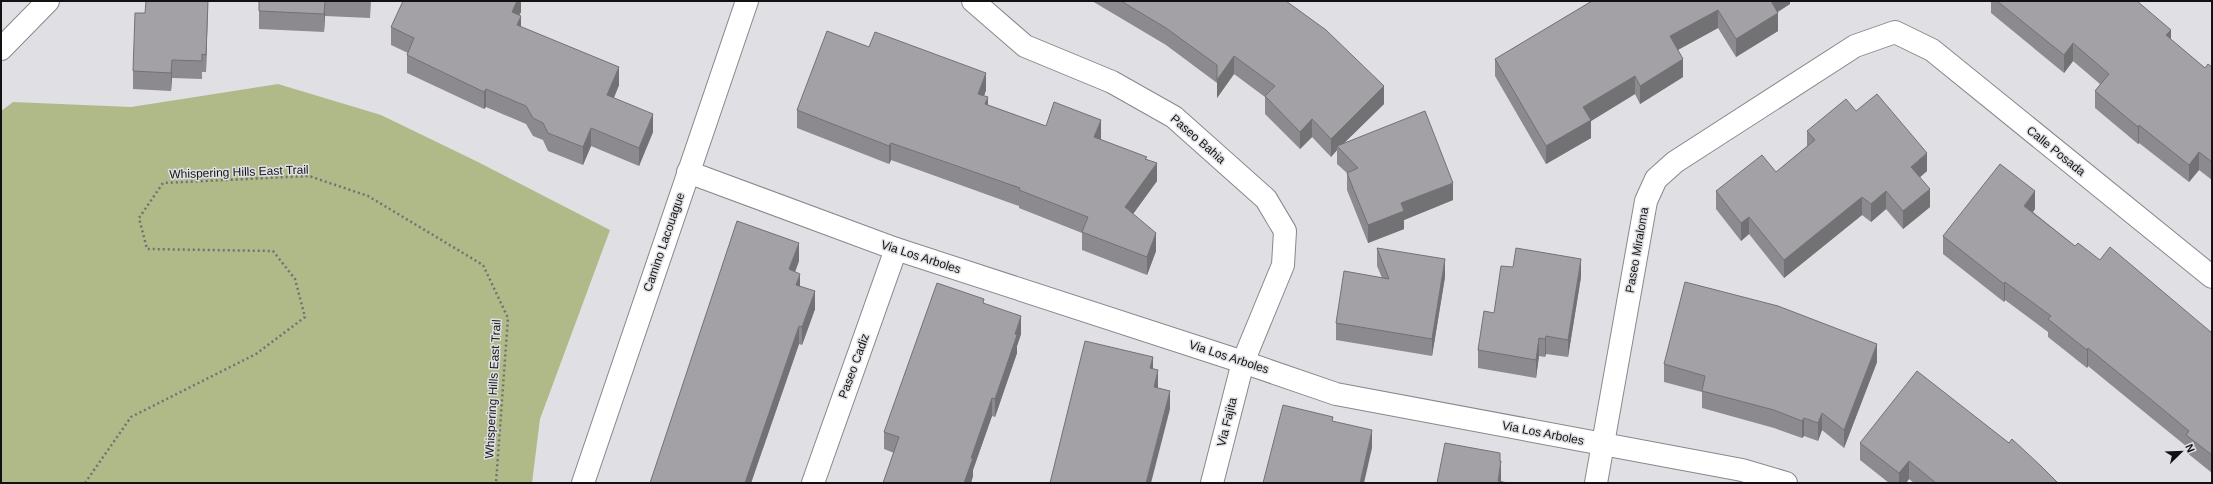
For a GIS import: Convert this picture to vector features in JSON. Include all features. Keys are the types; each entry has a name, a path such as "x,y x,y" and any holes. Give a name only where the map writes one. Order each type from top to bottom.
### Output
{"street":[{"path":"1,49 48,1"},
{"name":"Camino Lacouague","path":"583,483 747,1"},
{"name":"Paseo Bahia","path":"973,1 1025,46 1112,82 1174,117 1266,199 1285,231 1283,265 1243,362"},
{"name":"Calle Posada","path":"1895,32 1932,50 2212,277"},
{"name":"Paseo Miraloma","path":"1596,483 1646,201 1656,180 1676,162 1855,46 1895,32"},
{"name":"Via Los Arboles","path":"688,172 896,249 1243,362 1336,394 1742,470 1786,483"},
{"name":"Paseo Cadiz","path":"813,483 896,249"},
{"name":"Via Fajita","path":"1212,483 1243,362"}],"path":[{"name":"Whispering Hills East Trail","path":"85,483 131,417 256,354 305,317 295,279 273,251 147,250 139,218 163,183 309,176 368,196 483,265 508,318 496,483"}],"green space":[{"path":"278,84 381,115 478,162 610,230 540,419 532,483 1,483 1,111 13,102 131,107"}],"building":[{"path":"146,1 208,1 206,55 202,54 202,61 172,60 171,73 133,71 135,13 145,13"},
{"path":"259,1 325,1 324,14 259,11"},
{"path":"403,1 517,1 512,12 521,16 517,25 619,67 607,95 653,114 639,148 591,128 583,147 548,133 543,123 533,118 526,106 486,89 484,92 407,55 414,38 391,27"},
{"path":"1121,1 1286,1 1326,30 1384,86 1331,139 1312,119 1300,132 1265,96 1275,86 1234,56 1217,80 1217,65 1166,28"},
{"path":"1592,1 1771,1 1778,13 1736,39 1718,10 1670,36 1683,59 1640,86 1635,76 1583,107 1591,120 1546,146 1495,59"},
{"path":"1997,1 2137,1 2171,30 2166,35 2205,68 2208,64 2212,67 2212,162 2199,152 2189,165 2139,125 2138,127 2095,91 2109,74 2073,43 2064,55"},
{"path":"827,31 869,47 875,32 986,73 978,94 988,97 985,104 1046,126 1054,102 1101,120 1094,137 1147,157 1145,159 1157,163 1125,207 1156,233 1147,257 1082,232 1088,217 1019,190 1020,188 891,143 889,146 797,110"},
{"path":"1877,94 1927,153 1911,167 1930,189 1903,211 1886,191 1871,204 1862,197 1784,260 1749,217 1741,223 1716,191 1762,155 1776,172 1815,140 1807,131 1846,99 1856,111"},
{"path":"1425,111 1453,183 1401,203 1404,211 1368,225 1347,173 1358,168 1337,146"},
{"path":"2000,164 2035,191 2024,206 2075,246 2078,243 2100,260 2110,247 2212,333 2212,455 2186,435 2189,431 2088,348 2087,350 2048,319 2051,316 2005,282 2004,284 1943,236"},
{"path":"737,221 799,243 789,269 800,274 796,285 815,291 802,327 799,326 745,483 650,483"},
{"path":"1377,248 1445,259 1432,339 1336,323 1344,271 1389,279"},
{"path":"1516,248 1581,259 1568,340 1546,336 1545,339 1539,338 1536,360 1478,350 1484,311 1494,313 1501,266 1513,267"},
{"path":"1685,282 1778,306 1877,344 1844,430 1822,413 1818,423 1804,418 1802,421 1774,410 1702,391 1705,376 1664,364"},
{"path":"937,283 984,299 983,303 1021,316 1015,334 1017,335 995,399 992,398 964,483 883,483 899,437 884,432"},
{"path":"1085,341 1153,357 1150,368 1158,370 1154,387 1170,391 1146,483 1050,483"},
{"path":"1917,371 2009,443 2012,439 2058,483 1936,483 1909,461 1899,473 1860,443"},
{"path":"1283,405 1333,417 1332,421 1372,430 1360,483 1263,483"},
{"path":"1445,443 1500,453 1501,461 1498,481 1508,483 1437,483"}]}
